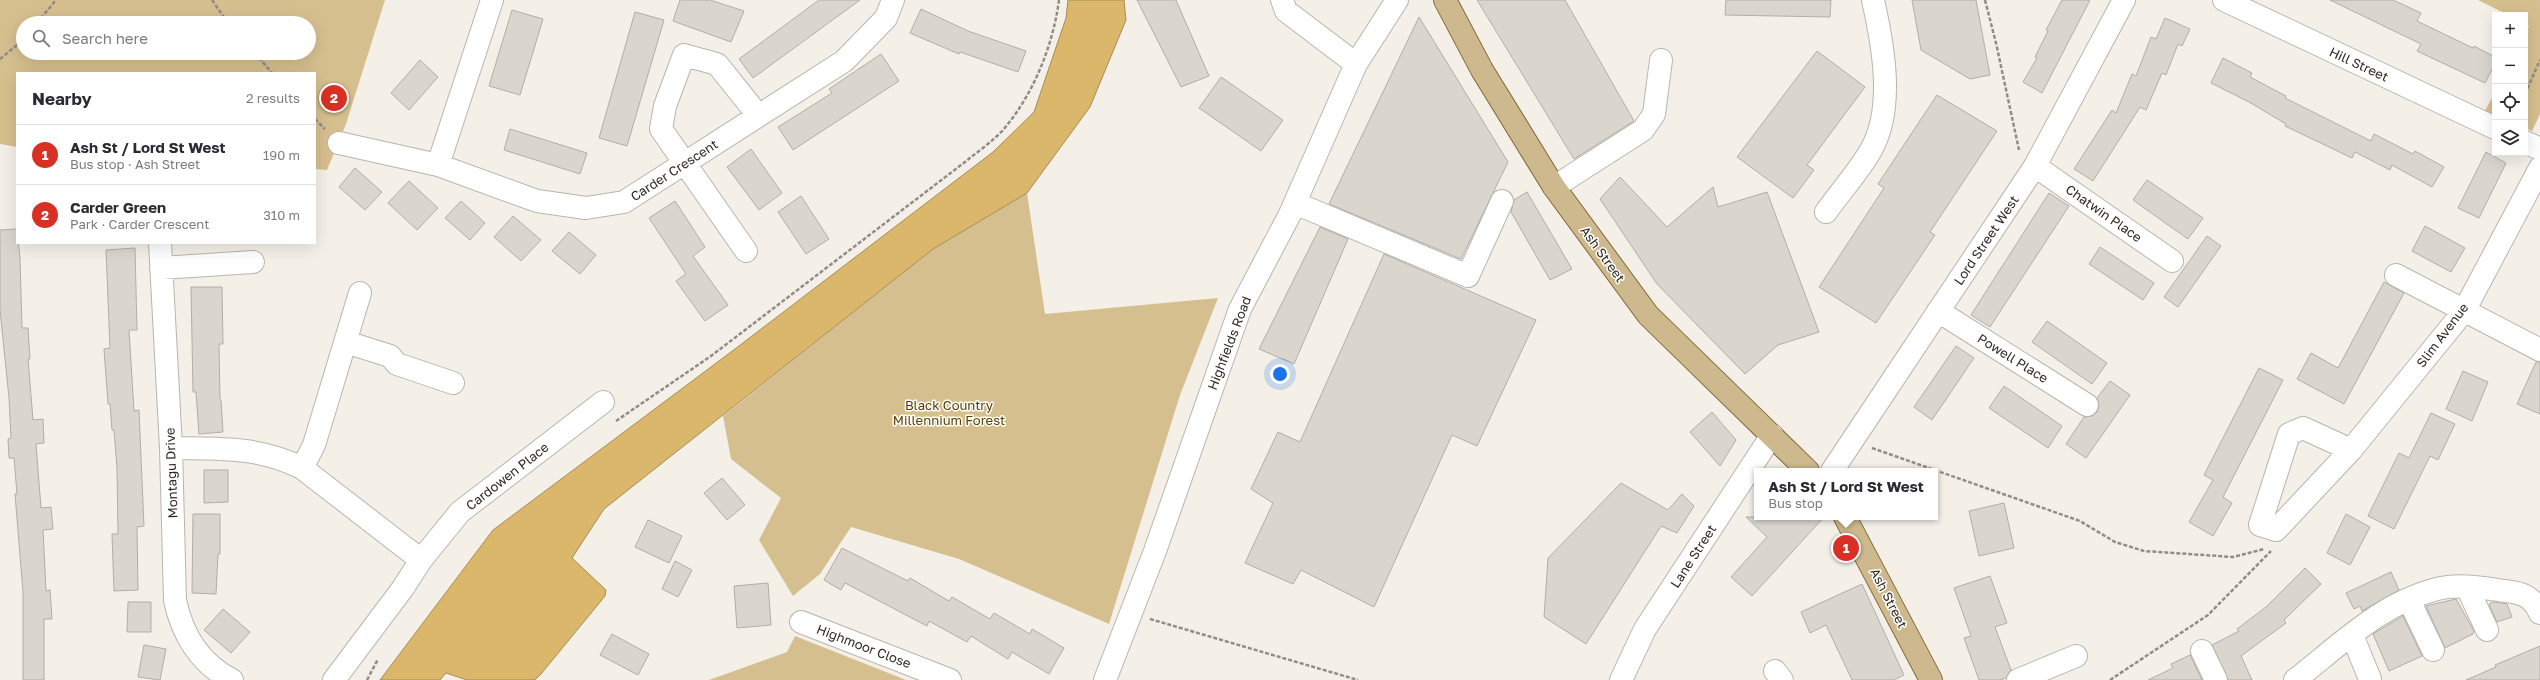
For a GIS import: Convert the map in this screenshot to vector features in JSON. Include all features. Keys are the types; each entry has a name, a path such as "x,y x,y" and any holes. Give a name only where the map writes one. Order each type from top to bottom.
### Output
{"main road":[{"name":"Ash Street","path":"1445,0 1482,70 1554,187 1648,315 1805,468"},
{"name":"Ash Street","path":"1847,520 1930,680"}],"street":[{"path":"438,164 492,0"},
{"name":"Carder Crescent","path":"339,143 438,164 537,200 586,208 624,202 844,60 886,18 893,0"},
{"path":"1282,0 1286,11 1356,64"},
{"name":"Highfields Road","path":"1105,680 1131,613 1240,309 1295,203 1356,64 1397,0"},
{"path":"1826,212 1872,149 1885,106 1881,36 1873,0"},
{"name":"Lord Street West","path":"1834,468 2030,174 2124,0"},
{"name":"Hill Street","path":"2224,0 2492,127"},
{"path":"746,251 661,129 664,106 684,55 716,64 758,116"},
{"path":"1554,187 1643,130 1654,114 1661,60"},
{"path":"2528,143 2540,149"},
{"name":"Slim Avenue","path":"2351,450 2303,428 2289,434 2260,525 2276,530 2351,450 2464,311 2540,168"},
{"name":"Chatwin Place","path":"2030,174 2172,261"},
{"path":"1295,203 1468,276 1502,201"},
{"name":"Montagu Drive","path":"160,244 171,448 175,600 178,617 186,636 198,653 206,674 232,680"},
{"path":"161,268 253,262"},
{"path":"2396,275 2540,350"},
{"path":"302,468 314,445 360,293"},
{"name":"Powell Place","path":"1938,311 2087,405"},
{"path":"346,342 390,356 397,364 453,383"},
{"name":"Cardowen Place","path":"334,680 381,619 421,560 460,512 603,402"},
{"name":"Lane Street","path":"1621,680 1645,629 1772,435"},
{"path":"171,448 238,449 255,451 287,461 302,468 421,560"},
{"path":"2467,587 2487,630"},
{"path":"2294,680 2369,620 2409,600 2438,588 2467,587 2525,594 2536,604 2540,613"},
{"path":"2409,600 2433,650"},
{"name":"Highmoor Close","path":"801,622 950,680"},
{"path":"2352,635 2370,679"},
{"path":"2202,652 2216,680"},
{"path":"2018,680 2076,656"}],"path":[{"path":"43,16 56,0"},
{"path":"212,0 223,16"},
{"path":"614,423 711,356 965,162 1002,131 1031,90 1048,44 1059,0"},
{"path":"1985,0 2030,174"},
{"path":"0,59 16,46"},
{"path":"261,60 271,72"},
{"path":"2528,87 2540,60"},
{"path":"1852,441 1929,468"},
{"path":"1938,471 2080,521 2116,542 2144,551 2233,557 2274,547 2208,614 2110,680"},
{"path":"1131,613 1358,680"},
{"path":"367,680 381,654"}],"green space":[{"path":"0,0 385,0 346,124 327,170 316,169 316,72 16,72 16,147 0,144"},
{"path":"2478,0 2540,0 2540,114 2532,131 2528,129 2528,12 2502,12"},
{"path":"2492,98 2492,114 2485,111"},
{"name":"Black Country Millennium Forest","path":"1027,193 1045,314 1218,298 1180,395 1109,624 959,559 851,527 820,574 793,596 759,540 781,498 731,459 723,416 933,249"},
{"path":"795,636 906,680 709,680 787,652"}],"shaded area":[{"path":"1068,0 1124,0 1126,20 1090,107 1027,193 933,249 604,509 572,558 606,590 605,596 535,680 467,680 446,673 440,680 380,680 493,530 735,349 993,152 1034,112 1066,18"}],"building":[{"path":"680,0 710,0 744,11 731,42 673,21"},
{"path":"819,0 860,0 753,78 739,59"},
{"path":"1137,0 1176,0 1209,76 1181,87"},
{"path":"1477,0 1565,0 1634,121 1574,159"},
{"path":"1726,0 1831,0 1830,17 1725,15"},
{"path":"1912,0 1976,0 1990,75 1970,79 1921,50"},
{"path":"2062,0 2090,0 2042,93 2023,82 2037,58 2035,57 2048,31 2046,30"},
{"path":"2330,0 2393,0 2421,13 2417,21 2492,55 2492,70 2485,83 2417,51 2421,44"},
{"path":"921,9 968,31 1026,51 1018,72 960,52 959,54 910,33"},
{"path":"512,10 543,19 520,95 489,86"},
{"path":"635,12 664,20 627,146 599,138"},
{"path":"1419,17 1508,162 1461,259 1329,204"},
{"path":"2165,18 2190,29 2182,46 2178,44 2166,75 2162,73 2146,110 2140,107 2093,181 2074,169 2112,110 2116,113 2132,74 2136,76 2151,37 2156,39"},
{"path":"1817,51 1865,87 1807,165 1814,170 1793,198 1737,157"},
{"path":"881,54 899,81 793,150 778,127 832,93 829,89"},
{"path":"2223,58 2252,73 2250,77 2286,96 2285,98 2371,141 2374,134 2413,154 2415,151 2444,167 2432,187 2392,165 2390,170 2355,152 2352,158 2285,126 2286,124 2249,102 2211,83"},
{"path":"420,60 438,77 409,110 391,93"},
{"path":"1221,77 1283,120 1261,151 1199,108"},
{"path":"1937,95 1997,131 1930,232 1935,235 1876,323 1819,287 1884,188 1878,184"},
{"path":"510,129 587,153 580,174 504,150"},
{"path":"751,149 782,193 759,210 727,167"},
{"path":"2486,152 2506,163 2479,218 2458,208"},
{"path":"355,168 382,192 365,210 339,187"},
{"path":"1620,177 1667,227 1713,187 1718,207 1767,192 1819,332 1778,345 1745,374 1657,284 1600,199"},
{"path":"2147,180 2203,218 2188,239 2133,200"},
{"path":"409,181 438,208 417,230 388,203"},
{"path":"1527,192 1572,269 1550,280 1511,212 1514,200"},
{"path":"2049,193 2069,206 1990,327 1971,315"},
{"path":"801,196 829,239 806,254 778,212"},
{"path":"461,201 485,223 470,240 445,218"},
{"path":"675,201 705,247 693,256 728,305 705,321 676,281 686,274 649,218"},
{"path":"513,216 541,240 521,261 494,237"},
{"path":"2425,226 2465,248 2451,272 2412,251"},
{"path":"1320,227 1348,239 1294,364 1259,349"},
{"path":"16,229 16,244 19,244 20,258 22,328 28,328 30,359 28,359 33,420 43,419 44,443 36,444 41,508 51,507 53,529 43,530 46,591 50,590 52,619 44,619 44,680 23,680 23,592 15,494 17,494 14,458 9,458 8,439 11,438 9,398 0,310 0,230"},
{"path":"569,232 596,255 580,274 552,251"},
{"path":"2207,236 2221,246 2178,307 2164,297"},
{"path":"2100,247 2154,283 2143,300 2089,264"},
{"path":"135,248 137,330 129,330 134,411 139,410 144,526 137,527 138,590 114,591 112,534 118,534 117,467 114,430 112,430 110,404 108,404 104,349 110,348 106,250"},
{"path":"1384,254 1536,320 1477,446 1452,435 1374,607 1301,570 1293,584 1245,563 1273,503 1251,489 1278,432 1300,442"},
{"path":"2384,282 2404,293 2344,404 2297,379 2311,353 2338,368"},
{"path":"191,287 222,287 223,344 219,344 220,400 223,432 199,434 196,392 193,392"},
{"path":"2047,321 2107,363 2092,384 2032,342"},
{"path":"1956,346 1974,358 1932,420 1914,407"},
{"path":"2536,362 2540,362 2540,414 2517,404"},
{"path":"2259,368 2283,380 2223,497 2232,503 2213,536 2189,522 2213,480 2204,475"},
{"path":"2463,371 2488,382 2472,421 2446,409"},
{"path":"2110,381 2130,395 2086,458 2066,444 2084,417 2092,416 2097,412 2099,405 2097,398"},
{"path":"2004,386 2062,426 2048,448 1989,408"},
{"path":"1712,412 1736,440 1720,466 1690,432"},
{"path":"2431,413 2455,424 2438,460 2430,456 2394,529 2368,516 2399,453 2409,458"},
{"path":"204,470 228,470 228,502 204,503"},
{"path":"722,478 745,505 727,520 704,493"},
{"path":"1621,483 1668,510 1682,494 1694,506 1677,533 1661,526 1586,644 1544,617 1548,558"},
{"path":"2004,503 2014,548 1979,556 1969,511"},
{"path":"193,514 220,514 220,554 218,554 216,594 192,593"},
{"path":"2346,514 2370,527 2350,565 2327,553"},
{"path":"1746,517 1754,517 1754,520 1821,520 1752,596 1731,577 1767,537"},
{"path":"648,520 682,536 669,563 635,547"},
{"path":"842,548 908,581 910,578 949,601 952,597 990,619 994,613 1030,634 1032,629 1064,648 1049,674 1012,652 1008,659 971,636 967,642 929,621 927,626 845,583 841,590 824,580"},
{"path":"675,561 692,570 678,597 662,589"},
{"path":"2305,568 2321,584 2284,620 2286,623 2241,656 2252,680 2228,680 2212,645 2239,631 2237,629 2266,607"},
{"path":"2391,572 2399,590 2362,611 2360,606 2354,609 2346,593"},
{"path":"1990,576 2007,623 1995,627 2011,670 2006,678 2000,680 1979,680 1964,638 1971,636 1954,588"},
{"path":"768,583 771,625 737,628 734,586"},
{"path":"1862,584 1904,675 1894,680 1852,680 1826,625 1810,633 1801,612"},
{"path":"2456,599 2474,631 2473,634 2445,648 2426,606"},
{"path":"128,602 151,602 151,632 127,632"},
{"path":"2493,602 2507,604 2512,617 2497,622 2489,604"},
{"path":"223,609 250,632 231,653 204,630"},
{"path":"2403,616 2422,656 2389,671 2373,634"},
{"path":"612,634 649,654 638,675 600,655"},
{"path":"144,645 166,649 160,680 138,677"},
{"path":"2540,646 2540,680 2466,680 2496,667 2495,665"},
{"path":"2190,655 2202,680 2148,680 2173,668 2171,664"}],"place":[{"name":"Carder Green","path":"334,98"},
{"name":"Ash St / Lord St West","path":"1846,548"}]}
